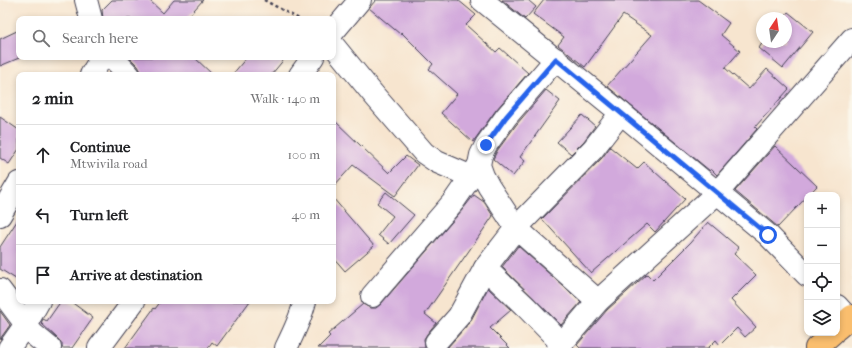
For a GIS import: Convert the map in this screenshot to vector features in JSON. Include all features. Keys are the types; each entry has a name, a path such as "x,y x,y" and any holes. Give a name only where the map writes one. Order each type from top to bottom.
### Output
{"highway":[{"path":"816,348 830,336"}],"street":[{"path":"86,0 90,16"},
{"path":"336,28 360,0"},
{"path":"482,0 556,59 768,235 804,272"},
{"path":"485,268 526,307 560,346 598,301 717,193 852,38"},
{"path":"336,48 392,116 424,152 437,162 475,171 483,176 516,228 598,301"},
{"path":"372,296 454,201 475,171 486,145 506,117 556,59"},
{"path":"93,72 100,60"},
{"path":"115,60 126,72"},
{"path":"302,72 312,60"},
{"path":"436,342 459,316 485,268 516,228 593,149 621,113"},
{"path":"0,215 16,188"},
{"path":"0,290 33,334 50,348"},
{"path":"10,348 38,304"},
{"path":"99,348 132,304"},
{"path":"286,348 297,324 303,304"}],"path":[{"path":"264,0 294,16"}],"building":[{"path":"112,0 149,0 163,13 174,0 203,0 189,16 103,16 102,10"},
{"path":"376,0 458,0 476,15 466,25 496,52 500,48 528,73 496,110 473,142 441,113 457,94 429,69 433,64 401,32 400,34 369,8"},
{"path":"502,0 528,0 536,7 525,19"},
{"path":"544,0 698,0 729,23 721,35 740,51 725,68 749,89 767,69 789,89 755,127 757,129 717,175 711,169 710,171 607,86 652,35 623,15 585,67 558,45 564,37 533,14"},
{"path":"792,15 813,32 783,68 759,48 792,48"},
{"path":"16,31 16,59 0,66 0,39"},
{"path":"132,60 197,60 210,72 141,72"},
{"path":"244,60 284,60 274,72 234,72"},
{"path":"546,90 560,101 520,157 525,161 513,176 493,159 516,125"},
{"path":"582,115 595,126 584,141 571,154 557,142"},
{"path":"0,117 16,128 16,154 9,164 0,158"},
{"path":"336,122 389,173 406,156 418,165 395,196 353,165 336,184"},
{"path":"775,146 817,186 811,192 804,192 804,200 778,227 735,191"},
{"path":"610,147 637,169 644,162 685,199 655,232 647,224 591,273 542,219 602,158"},
{"path":"386,192 414,215 389,244 378,235 393,216 377,203"},
{"path":"474,195 484,202 493,216 425,314 436,323 424,339 425,348 318,348 330,336 328,334 363,304 370,308 376,308 381,304"},
{"path":"336,202 374,246 345,271 336,260"},
{"path":"708,222 739,248 734,254 756,275 731,300 756,327 745,337 737,328 720,345 716,340 708,348 580,348 577,345 607,310 647,274 653,280 690,243"},
{"path":"16,223 16,279 0,269 0,247"},
{"path":"518,246 581,302 561,325 502,267"},
{"path":"488,288 511,310 490,328 510,348 447,348 470,322"},
{"path":"59,304 74,304 93,318 72,348 62,348 62,343 41,323 43,319 47,321"},
{"path":"159,304 248,304 217,346 212,342 208,348 125,348 154,308 155,309"},
{"path":"0,311 10,325 0,339"}],"route":[{"path":"486,145 506,117 556,59 768,235"}]}
